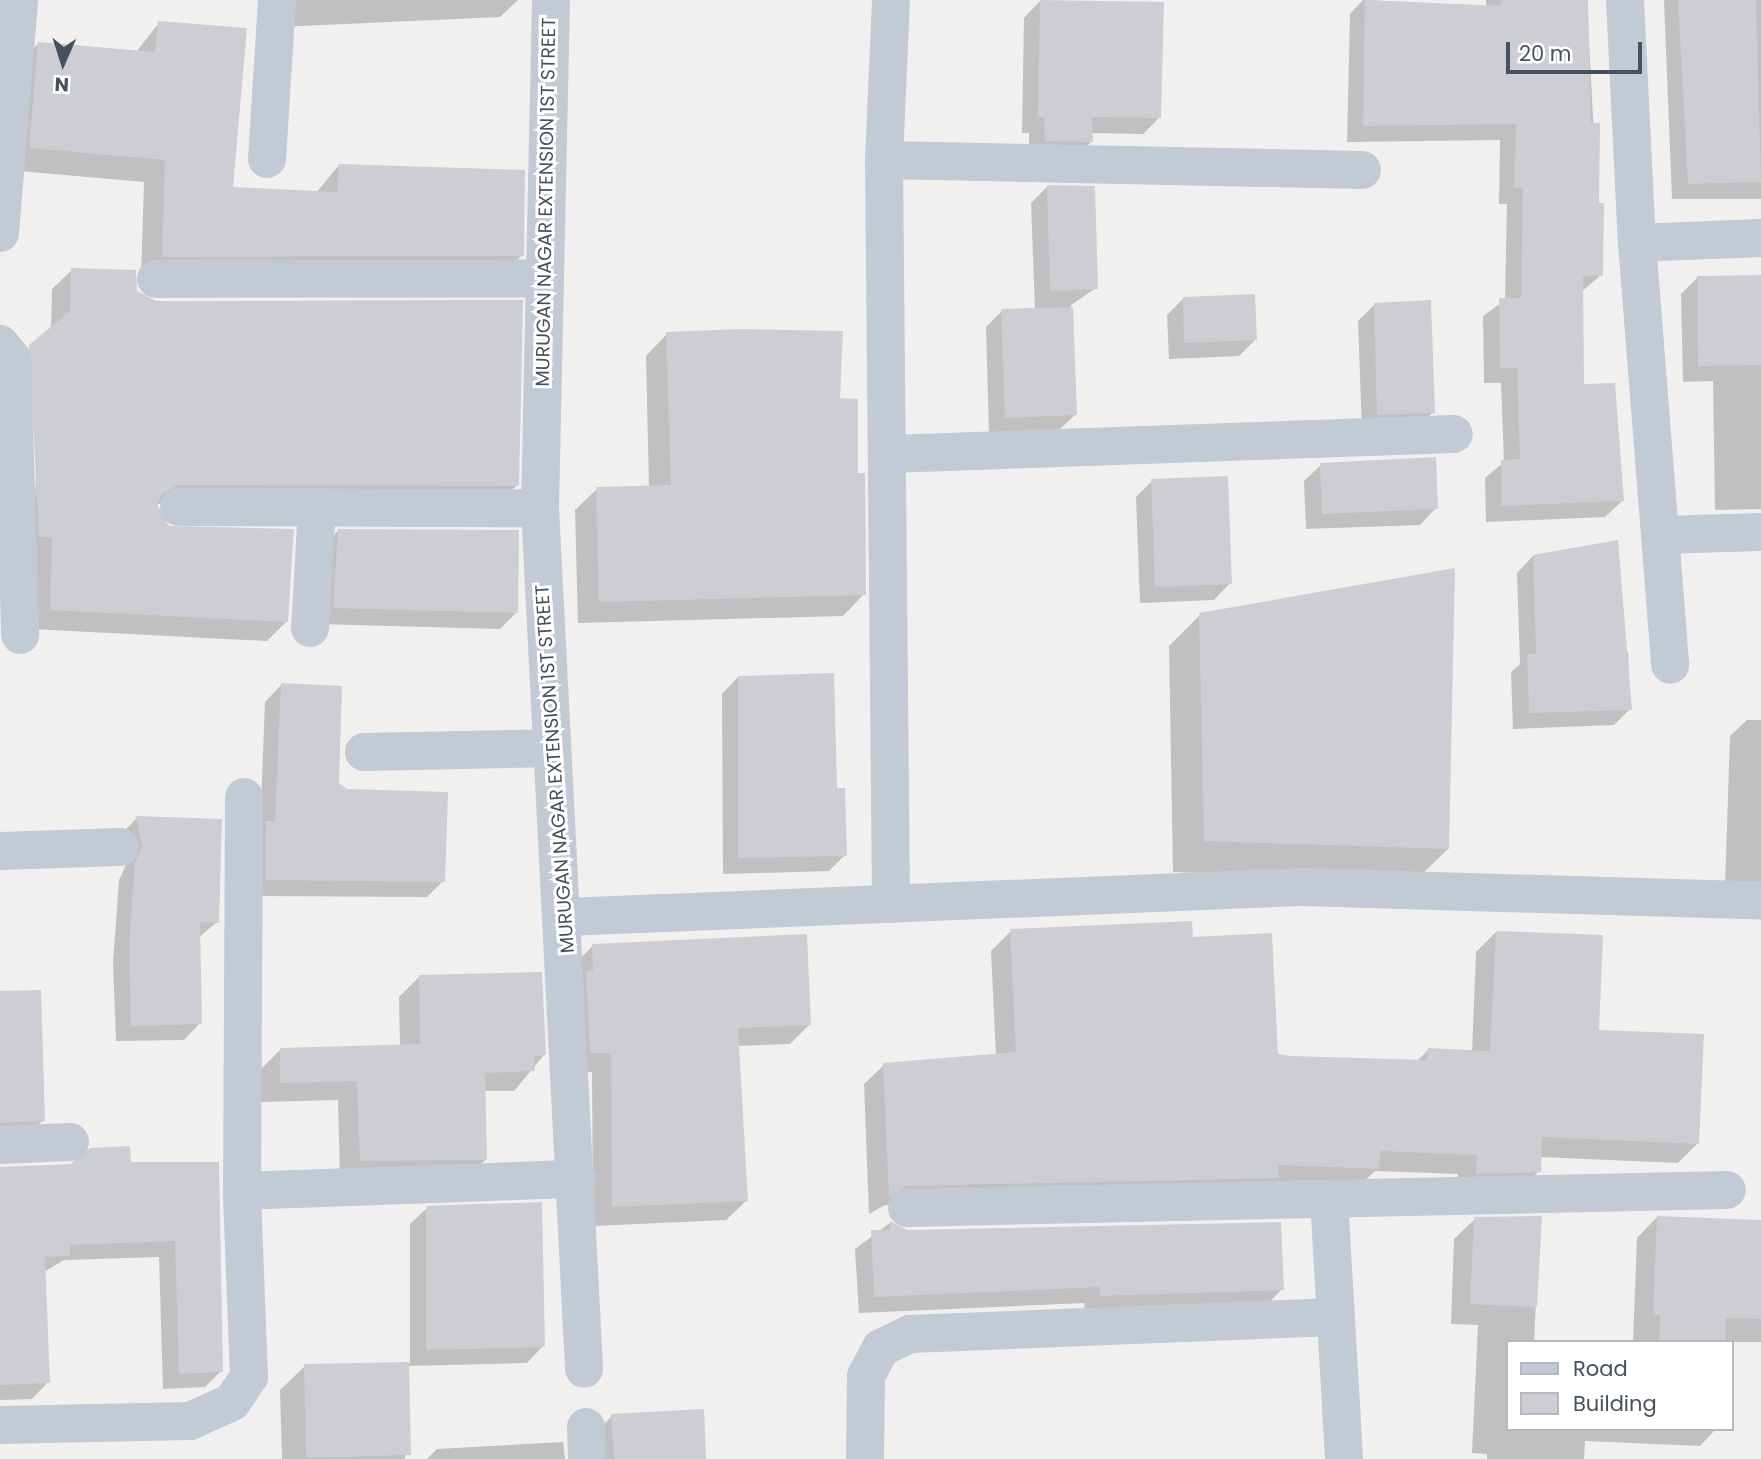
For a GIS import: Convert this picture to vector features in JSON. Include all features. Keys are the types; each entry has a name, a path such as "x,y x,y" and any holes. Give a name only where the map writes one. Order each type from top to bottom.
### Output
{"street":[{"path":"0,233 19,0"},
{"path":"267,159 277,0"},
{"name":"MURUGAN NAGAR EXTENSION 1ST STREET","path":"551,0 540,508 549,748 565,917 584,1369"},
{"path":"891,0 884,160 890,454 891,904"},
{"path":"1625,0 1637,243 1670,665"},
{"path":"884,160 1362,170"},
{"path":"1637,243 1761,238"},
{"path":"156,279 544,278"},
{"path":"0,344 12,359 20,635"},
{"path":"890,454 1454,433"},
{"path":"178,507 540,508"},
{"path":"310,628 317,507"},
{"path":"1660,534 1761,532"},
{"path":"364,751 549,748"},
{"path":"0,1425 190,1421 232,1402 249,1377 242,1191 244,797"},
{"path":"0,851 120,847"},
{"path":"565,917 1302,887 1761,901"},
{"path":"0,1144 70,1142"},
{"path":"242,1191 577,1180"},
{"path":"906,1208 1727,1190"},
{"path":"1329,1198 1333,1317 1344,1459"},
{"path":"865,1459 866,1377 881,1348 910,1334 1333,1317"}],"building":[{"path":"1040,0 1164,2 1161,118 1092,117 1093,142 1045,141 1044,117 1038,117"},
{"path":"1365,0 1501,6 1502,0 1588,0 1591,123 1600,123 1599,203 1604,203 1603,276 1583,276 1584,384 1615,383 1624,501 1501,506 1501,460 1520,459 1517,368 1500,368 1499,298 1521,298 1523,188 1514,188 1516,124 1363,126"},
{"path":"1678,0 1756,0 1761,182 1688,184"},
{"path":"158,21 247,28 233,187 337,192 339,164 525,170 524,256 162,257 165,160 29,148 38,42 155,52"},
{"path":"1047,185 1095,186 1098,289 1050,291"},
{"path":"71,268 136,270 137,291 156,301 523,300 519,486 178,485 161,495 157,506 169,526 294,529 288,622 50,610 52,537 39,537 29,345 70,311"},
{"path":"1761,275 1761,365 1698,366 1697,276"},
{"path":"1255,294 1257,340 1184,343 1183,297"},
{"path":"1431,300 1435,413 1377,415 1374,303"},
{"path":"1073,307 1077,415 1005,418 1001,309"},
{"path":"742,329 843,331 840,398 858,399 858,473 865,473 866,595 599,602 596,487 671,485 666,332"},
{"path":"1436,457 1438,509 1322,514 1320,463"},
{"path":"1228,476 1232,584 1155,587 1151,479"},
{"path":"338,529 519,530 518,613 333,608"},
{"path":"1618,540 1632,710 1529,713 1527,654 1536,654 1533,555"},
{"path":"1455,568 1449,849 1204,841 1199,613"},
{"path":"834,673 837,788 845,788 847,856 738,858 738,676"},
{"path":"281,683 342,686 339,783 347,789 448,792 445,882 265,880 266,821 275,821"},
{"path":"136,816 222,819 219,923 200,922 202,1024 131,1026 129,945 135,862 142,847"},
{"path":"1192,921 1193,937 1272,933 1278,1054 1290,1056 1427,1060 1428,1048 1490,1051 1496,931 1603,935 1599,1030 1704,1034 1699,1144 1542,1137 1541,1172 1476,1174 1477,1155 1380,1151 1379,1169 1278,1165 1279,1178 907,1186 889,1197 883,1063 1016,1052 1010,929"},
{"path":"807,934 811,1025 738,1028 748,1201 612,1207 611,1053 590,1053 586,971 593,971 592,944"},
{"path":"542,972 546,1055 535,1056 535,1071 485,1073 487,1160 360,1161 357,1081 280,1083 280,1048 420,1044 419,975"},
{"path":"41,990 45,1121 0,1123 0,991"},
{"path":"130,1146 131,1162 219,1162 223,1372 179,1374 175,1241 70,1245 70,1256 45,1257 50,1383 0,1385 0,1167 71,1164 90,1148"},
{"path":"542,1202 545,1347 426,1350 426,1206"},
{"path":"1542,1216 1537,1307 1470,1304 1474,1217"},
{"path":"1657,1216 1761,1220 1761,1319 1726,1318 1725,1340 1659,1340 1660,1315 1653,1315"},
{"path":"890,1221 907,1230 1281,1222 1284,1290 1100,1296 1100,1287 874,1297 871,1230 890,1230"},
{"path":"409,1362 411,1455 306,1458 304,1364"},
{"path":"704,1409 706,1459 614,1459 611,1414"}]}
